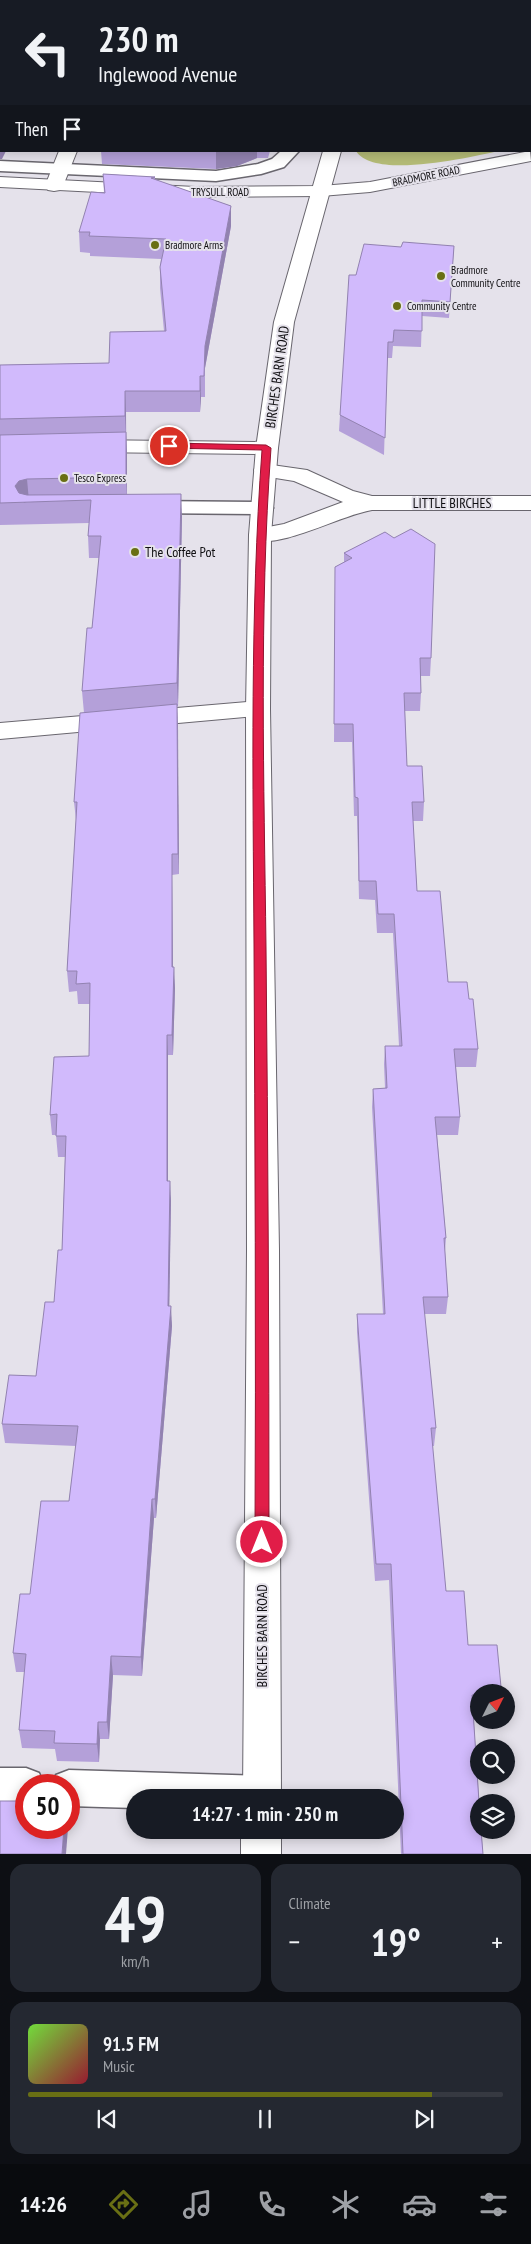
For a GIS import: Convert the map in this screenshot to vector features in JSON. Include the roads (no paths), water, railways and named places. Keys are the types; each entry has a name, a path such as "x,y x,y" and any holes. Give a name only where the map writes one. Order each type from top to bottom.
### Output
{"main road":[{"path":"58,178 68,152"},
{"name":"BIRCHES BARN ROAD","path":"262,1789 262,1240 258,709 261,521 266,459 284,322 332,152"},
{"name":"BRADMORE ROAD","path":"321,190 370,187 531,156"},
{"name":"TRYSULL ROAD","path":"0,182 58,178 196,192 321,190"},
{"name":"LITTLE BIRCHES","path":"64,447 110,445 266,459 345,496 372,503"},
{"name":"LITTLE BIRCHES","path":"261,521 289,530 347,508 372,503 531,503"},
{"path":"0,732 258,709"},
{"name":"BIRCHES BARN ROAD","path":"261,1839 261,1854"}],"lane":[{"path":"0,166 58,178 216,176 261,169 278,162 290,152"},
{"path":"129,507 261,521"},
{"path":"0,1786 15,1786"},
{"path":"80,1789 126,1794"}],"place":[{"name":"Bradmore Arms","path":"155,245"},
{"name":"Bradmore Community Centre","path":"441,276"},
{"name":"Community Centre","path":"397,306"},
{"name":"Tesco Express","path":"64,478"},
{"name":"The Coffee Pot","path":"135,552"}]}
